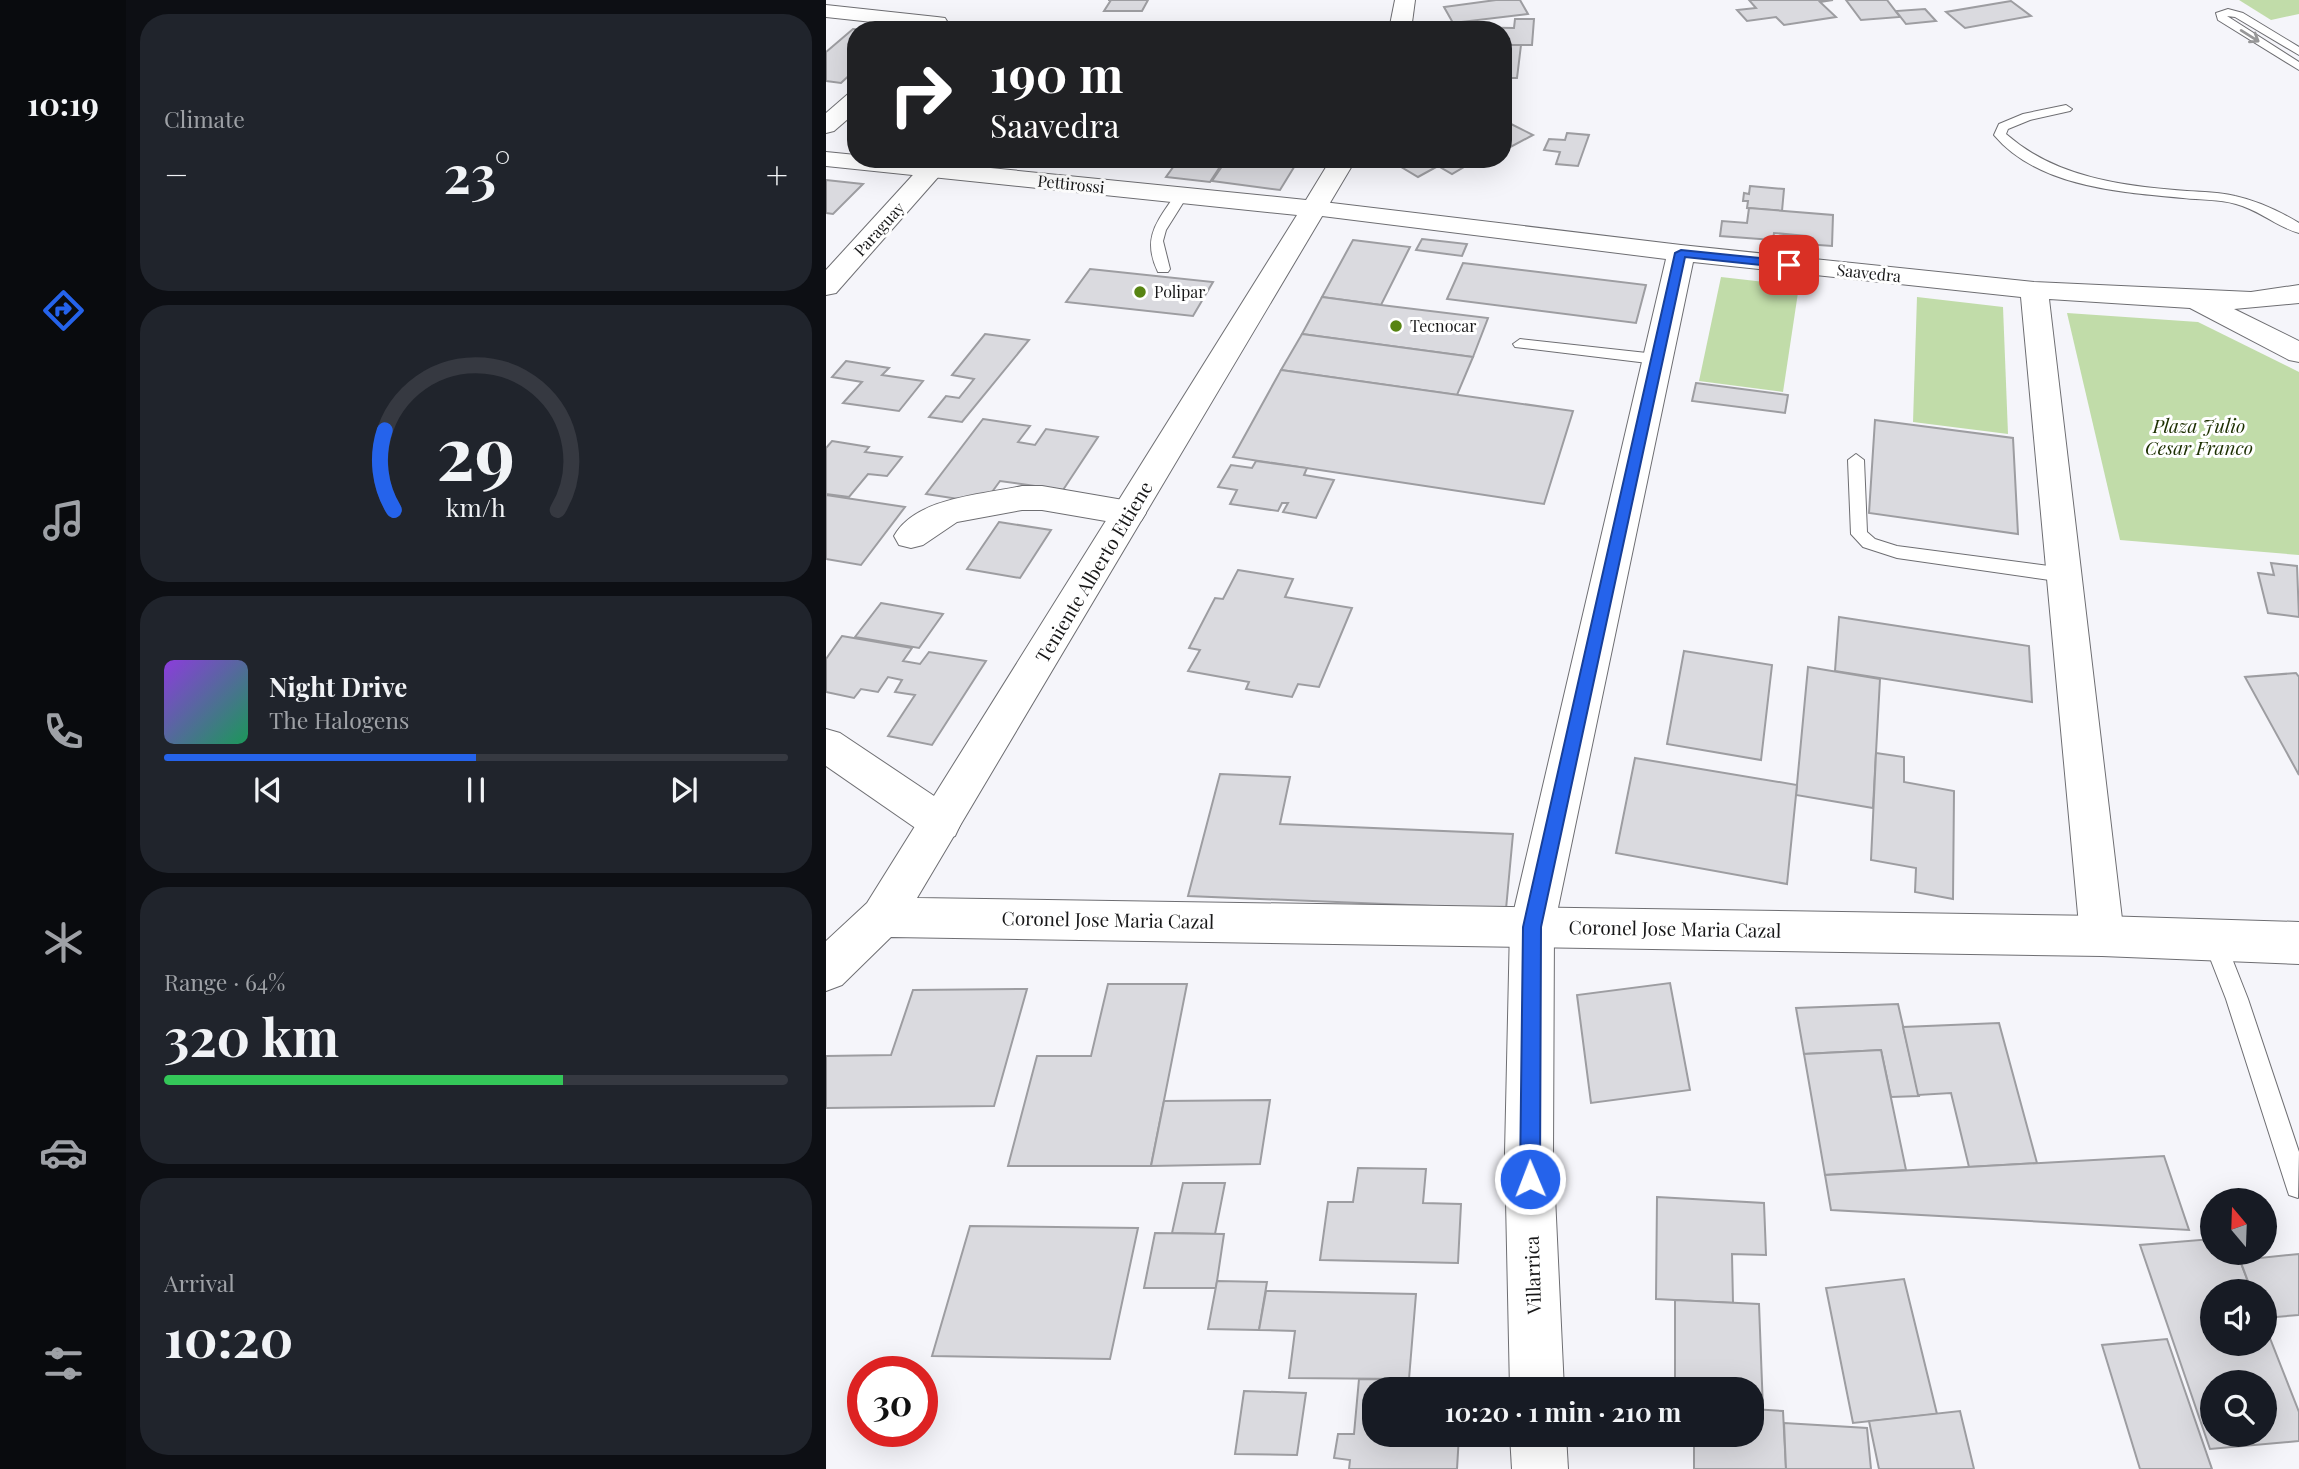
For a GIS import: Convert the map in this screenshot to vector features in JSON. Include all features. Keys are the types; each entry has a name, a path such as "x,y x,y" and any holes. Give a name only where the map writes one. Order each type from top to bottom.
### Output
{"street":[{"path":"1402,21 1405,0"},
{"path":"826,11 937,20"},
{"path":"826,125 847,107"},
{"name":"Pettirossi","path":"826,159 847,161"},
{"name":"Pettirossi","path":"912,168 1315,209"},
{"name":"Teniente Alberto Ettiene","path":"826,970 882,917 1339,168"},
{"name":"Paraguay","path":"826,287 931,170"},
{"name":"Saavedra","path":"1315,209 1681,253 2034,290 2251,301 2299,294"},
{"name":"Villarrica","path":"1537,1377 1529,1153 1532,927 1681,253"},
{"path":"2034,290 2102,936"},
{"path":"2193,300 2299,353"},
{"path":"911,536 950,510 972,509 1022,498 1042,498 1129,513"},
{"path":"826,745 941,823"},
{"name":"Coronel Jose Maria Cazal","path":"882,917 2102,936 2299,943"},
{"path":"1538,1447 1539,1469"}],"lane":[{"path":"2299,52 2239,15 2228,12 2220,15 2299,67"},
{"path":"2066,109 2027,117 2003,127 2000,135 2010,146 2051,169 2119,189 2238,200 2275,214 2299,229"},
{"path":"1163,269 1156,242 1159,230 1182,195"},
{"path":"1520,344 1656,359"},
{"path":"1856,460 1858,534 1868,543 1897,552 2064,575"},
{"path":"2214,940 2237,999 2298,1186"}],"green space":[{"path":"2239,0 2299,0 2299,14 2271,20"},
{"path":"1721,277 1799,286 1783,392 1699,381"},
{"path":"1917,297 2003,307 2008,434 1913,422"},
{"name":"Plaza Julio Cesar Franco","path":"2067,313 2198,322 2299,372 2299,555 2120,540"}],"building":[{"path":"1111,0 1148,0 1142,11 1104,11"},
{"path":"1496,0 1520,0 1528,14 1452,21 1444,7"},
{"path":"1749,0 1833,0 1820,2 1836,17 1784,25 1776,17 1747,21 1737,10 1756,8"},
{"path":"1846,0 1887,0 1900,17 1861,20"},
{"path":"2011,1 2031,16 1965,28 1946,12"},
{"path":"1925,9 1936,21 1906,24 1896,11"},
{"path":"1515,19 1534,19 1532,45 1512,45"},
{"path":"847,34 847,77 841,83 826,81 826,52"},
{"path":"1512,45 1521,45 1517,78 1512,78"},
{"path":"1512,124 1533,135 1512,146"},
{"path":"1567,133 1589,135 1578,166 1556,164 1560,152 1544,150 1549,139 1565,140"},
{"path":"1172,168 1219,168 1210,182 1166,177"},
{"path":"1221,168 1293,168 1280,190 1212,181"},
{"path":"1403,168 1434,168 1418,177"},
{"path":"1442,168 1462,168 1452,174"},
{"path":"826,180 863,184 833,214 826,213"},
{"path":"1750,186 1784,189 1782,211 1747,208 1748,201 1743,201 1744,193 1749,194"},
{"path":"1749,208 1833,215 1832,246 1805,244 1806,236 1774,233 1773,240 1720,236 1722,221 1747,223"},
{"path":"1422,239 1467,244 1462,256 1416,250"},
{"path":"1353,240 1410,247 1381,305 1322,297"},
{"path":"1463,263 1646,285 1636,323 1447,299"},
{"name":"Polipar","path":"1090,269 1213,282 1193,316 1066,302"},
{"name":"Tecnocar","path":"1322,297 1488,318 1473,357 1302,334"},
{"path":"985,334 1029,340 962,422 929,417 946,396 959,398 974,379 952,375"},
{"path":"1302,334 1473,357 1457,395 1281,370"},
{"path":"846,361 889,368 882,375 923,381 899,411 843,403 862,382 832,377"},
{"path":"1281,370 1573,411 1544,504 1233,457"},
{"path":"1696,383 1788,395 1785,413 1692,401"},
{"path":"983,419 1030,426 1018,442 1035,445 1046,429 1098,437 1063,490 1000,481 984,503 926,494"},
{"path":"1875,420 2013,438 2018,534 1869,513"},
{"path":"832,441 869,447 865,452 902,457 887,476 868,474 849,497 826,494 826,448"},
{"path":"1256,461 1307,468 1304,475 1334,480 1316,518 1283,512 1288,503 1282,503 1278,511 1230,504 1237,490 1218,487 1231,465 1252,468"},
{"path":"826,495 905,507 861,565 826,559"},
{"path":"999,522 1051,530 1020,578 967,569"},
{"path":"2271,563 2297,566 2299,617 2268,613 2258,573 2274,575"},
{"path":"1238,570 1293,579 1285,597 1352,608 1319,687 1298,684 1292,697 1246,689 1249,682 1188,671 1200,650 1189,648 1215,598 1223,599"},
{"path":"881,603 943,614 919,648 855,637"},
{"path":"1839,617 2029,646 2032,702 1835,671"},
{"path":"842,636 912,648 903,661 920,664 929,652 986,661 932,745 888,736 915,695 895,692 902,680 888,677 878,692 861,689 854,698 826,692 826,659"},
{"path":"1684,651 1772,665 1761,760 1667,744"},
{"path":"1808,667 1880,679 1873,808 1796,795"},
{"path":"2296,673 2299,677 2299,775 2245,677"},
{"path":"1876,753 1904,757 1904,782 1954,791 1953,899 1915,892 1916,868 1871,860"},
{"path":"1635,758 1797,785 1787,884 1616,853"},
{"path":"1220,774 1290,777 1280,824 1513,834 1506,909 1188,896"},
{"path":"1670,983 1690,1090 1591,1103 1577,995"},
{"path":"1108,984 1187,984 1151,1166 1008,1166 1037,1056 1091,1056"},
{"path":"1027,989 994,1106 826,1108 826,1056 891,1055 913,990"},
{"path":"1898,1004 1919,1096 1891,1097 1881,1050 1804,1054 1796,1008"},
{"path":"1999,1023 2037,1163 1969,1167 1951,1093 1918,1095 1903,1027"},
{"path":"1881,1050 1906,1170 1825,1175 1804,1054"},
{"path":"1270,1100 1260,1164 1151,1166 1164,1101"},
{"path":"2164,1156 2189,1230 1831,1210 1825,1175"},
{"path":"1358,1168 1426,1169 1423,1203 1461,1204 1458,1263 1320,1260 1328,1202 1353,1202"},
{"path":"1183,1183 1225,1183 1215,1234 1172,1233"},
{"path":"1657,1197 1764,1203 1766,1255 1732,1254 1733,1303 1656,1299"},
{"path":"970,1226 1138,1228 1110,1359 932,1356"},
{"path":"1155,1233 1224,1234 1216,1288 1144,1288"},
{"path":"2200,1240 2200,1265 2242,1265 2247,1279 2200,1279 2200,1356 2277,1356 2299,1412 2299,1441 2277,1443 2277,1370 2200,1370 2200,1420 2140,1245"},
{"path":"2299,1254 2299,1315 2277,1317 2277,1279 2247,1279 2242,1265 2277,1265 2277,1256"},
{"path":"1904,1279 1937,1414 1853,1423 1826,1288"},
{"path":"1217,1281 1267,1282 1259,1330 1208,1329"},
{"path":"1266,1291 1416,1294 1409,1377 1289,1378 1295,1331 1259,1330"},
{"path":"1675,1300 1759,1304 1762,1377 1675,1377"},
{"path":"2167,1339 2200,1434 2200,1447 2204,1447 2212,1469 2140,1469 2102,1345"},
{"path":"1359,1379 1362,1379 1362,1447 1458,1447 1457,1469 1349,1469 1350,1460 1334,1458 1338,1434 1354,1434"},
{"path":"1244,1391 1306,1393 1297,1455 1235,1454"},
{"path":"1764,1410 1783,1411 1786,1469 1694,1469 1694,1447 1764,1447"},
{"path":"1960,1411 1974,1469 1879,1469 1869,1421"},
{"path":"1784,1423 1867,1428 1871,1469 1786,1469"}],"place":[{"name":"Polipar","path":"1140,292"},
{"name":"Tecnocar","path":"1396,326"}],"route":[{"path":"1530,1179 1532,927 1681,253 1789,265"}]}
